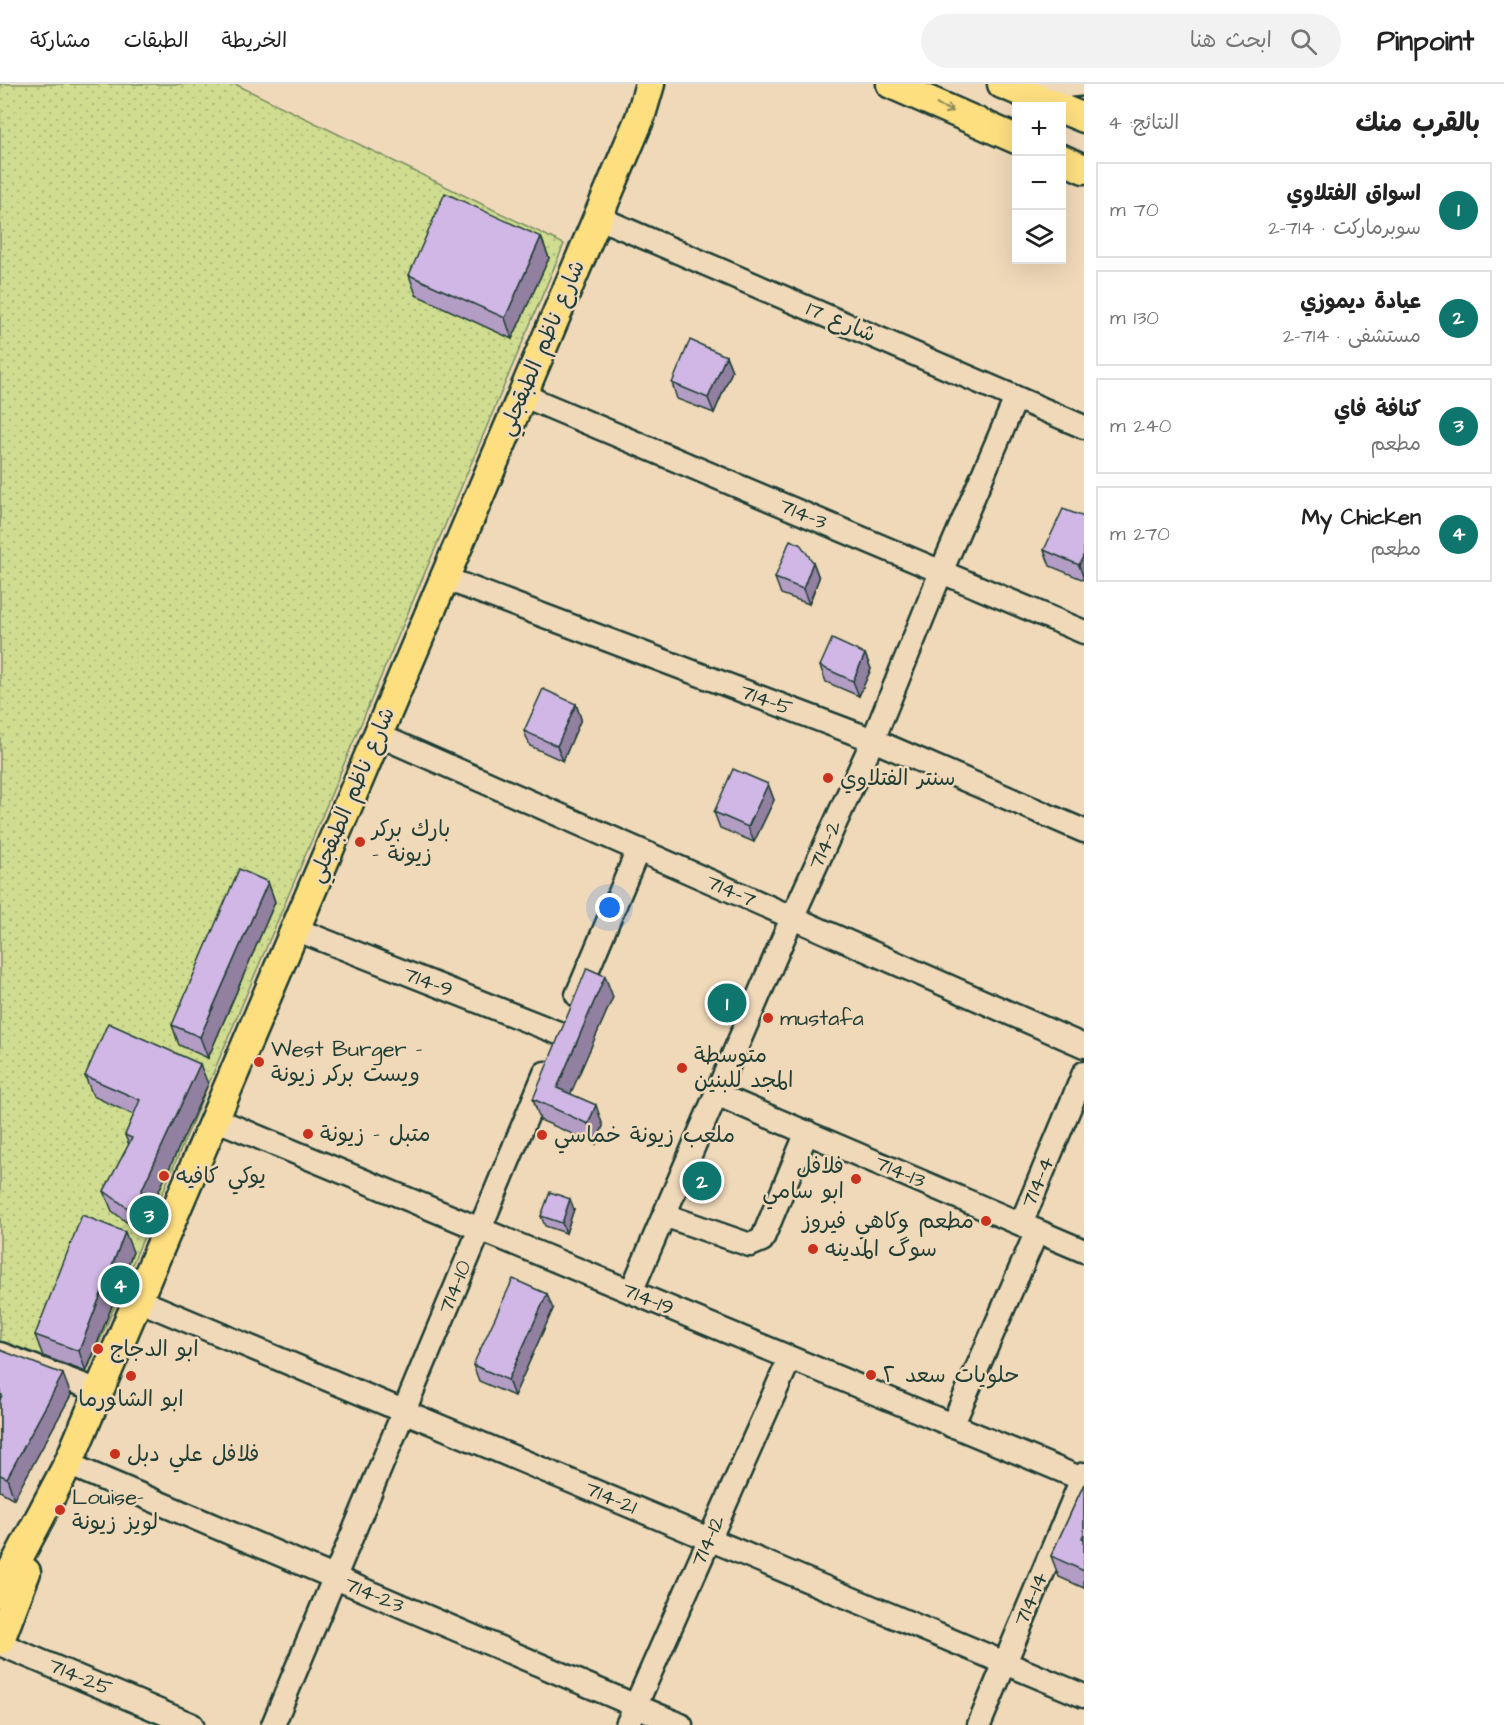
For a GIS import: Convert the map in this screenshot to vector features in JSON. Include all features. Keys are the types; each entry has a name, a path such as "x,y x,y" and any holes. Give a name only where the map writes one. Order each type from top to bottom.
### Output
{"main road":[{"name":"شارع ناظم الطبقجلي","path":"0,1642 66,1468 640,118 650,84"},
{"name":"شارع ناظم الطبقجلي","path":"640,118 661,84"},
{"path":"891,84 1012,137"},
{"path":"1003,84 1046,102"},
{"path":"1066,111 1084,118"},
{"path":"1066,161 1084,169"},
{"name":"شارع ناظم الطبقجلي","path":"0,1593 66,1468"}],"street":[{"path":"1003,84 1065,87 1084,84"},
{"name":"شارع 17","path":"597,217 1084,427"},
{"name":"714-3","path":"522,395 1084,632"},
{"name":"714-2","path":"631,1292 792,918 873,740 941,572 1016,398"},
{"name":"714-5","path":"444,578 873,740 1084,831"},
{"name":"714-7","path":"378,735 1084,1046"},
{"name":"714-10","path":"273,1725 638,850"},
{"name":"714-9","path":"295,929 561,1034"},
{"name":"714-4","path":"952,1426 1029,1227 1084,1073"},
{"name":"714-13","path":"716,1094 1084,1251"},
{"name":"714-19","path":"215,1119 952,1426 1083,1477"},
{"path":"664,1215 750,1245 762,1240 807,1132"},
{"name":"714-21","path":"138,1300 1084,1696"},
{"path":"0,1354 99,1390"},
{"name":"714-12","path":"631,1715 789,1358"},
{"name":"714-23","path":"66,1468 335,1578 631,1715 681,1725"},
{"name":"714-14","path":"979,1725 1083,1477"},
{"name":"714-25","path":"0,1642 192,1725"}],"green space":[{"path":"0,84 235,84 564,244 85,1376 0,1344"}],"building":[{"path":"445,193 541,237 505,318 409,275"},
{"path":"690,340 726,356 708,398 672,383"},
{"path":"1063,509 1084,517 1084,554 1079,565 1044,550"},
{"path":"790,540 800,544 813,562 803,589 775,578"},
{"path":"832,639 865,654 853,681 820,666"},
{"path":"543,689 576,704 557,746 524,731"},
{"path":"733,769 768,784 748,827 714,812"},
{"path":"239,869 268,882 200,1037 172,1025"},
{"path":"587,968 605,976 557,1088 596,1105 588,1124 533,1099"},
{"path":"108,1023 200,1064 132,1211 104,1191 132,1138 125,1135 140,1100 85,1076"},
{"path":"550,1192 570,1199 562,1223 541,1216"},
{"path":"82,1215 125,1232 79,1351 35,1335"},
{"path":"513,1279 547,1294 508,1380 473,1365"},
{"path":"0,1350 63,1374 7,1478 0,1475 0,1400 2,1395 0,1394"},
{"path":"1084,1484 1084,1533 1082,1538 1084,1539 1084,1571 1051,1556"}],"place":[{"name":"سنتر الفتلاوي","path":"828,778"},
{"name":"بارك بركر - زيونة","path":"360,842"},
{"name":"اسواق الفتلاوي","path":"727,1003"},
{"name":"mustafa","path":"768,1018"},
{"name":"West Burger - ويست بركر زيونة","path":"259,1062"},
{"name":"متوسطة المجد للبنين","path":"682,1068"},
{"name":"متبل - زيونة","path":"308,1134"},
{"name":"ملعب زيونة خماسي","path":"542,1135"},
{"name":"يوكي كافيه","path":"164,1176"},
{"name":"فلافل ابو سامي","path":"856,1179"},
{"name":"عيادة ديموزي","path":"702,1181"},
{"name":"كنافة فاي","path":"149,1215"},
{"name":"مطعم وكاهي فيروز","path":"986,1221"},
{"name":"سوگ المدينه","path":"813,1249"},
{"name":"My Chicken","path":"120,1285"},
{"name":"ابو الدجاج","path":"98,1349"},
{"name":"حلويات سعد ٢","path":"871,1375"},
{"name":"ابو الشاورما","path":"131,1376"},
{"name":"فلافل علي دبل","path":"115,1454"},
{"name":"Louise- لويز زيونة","path":"60,1510"}]}
